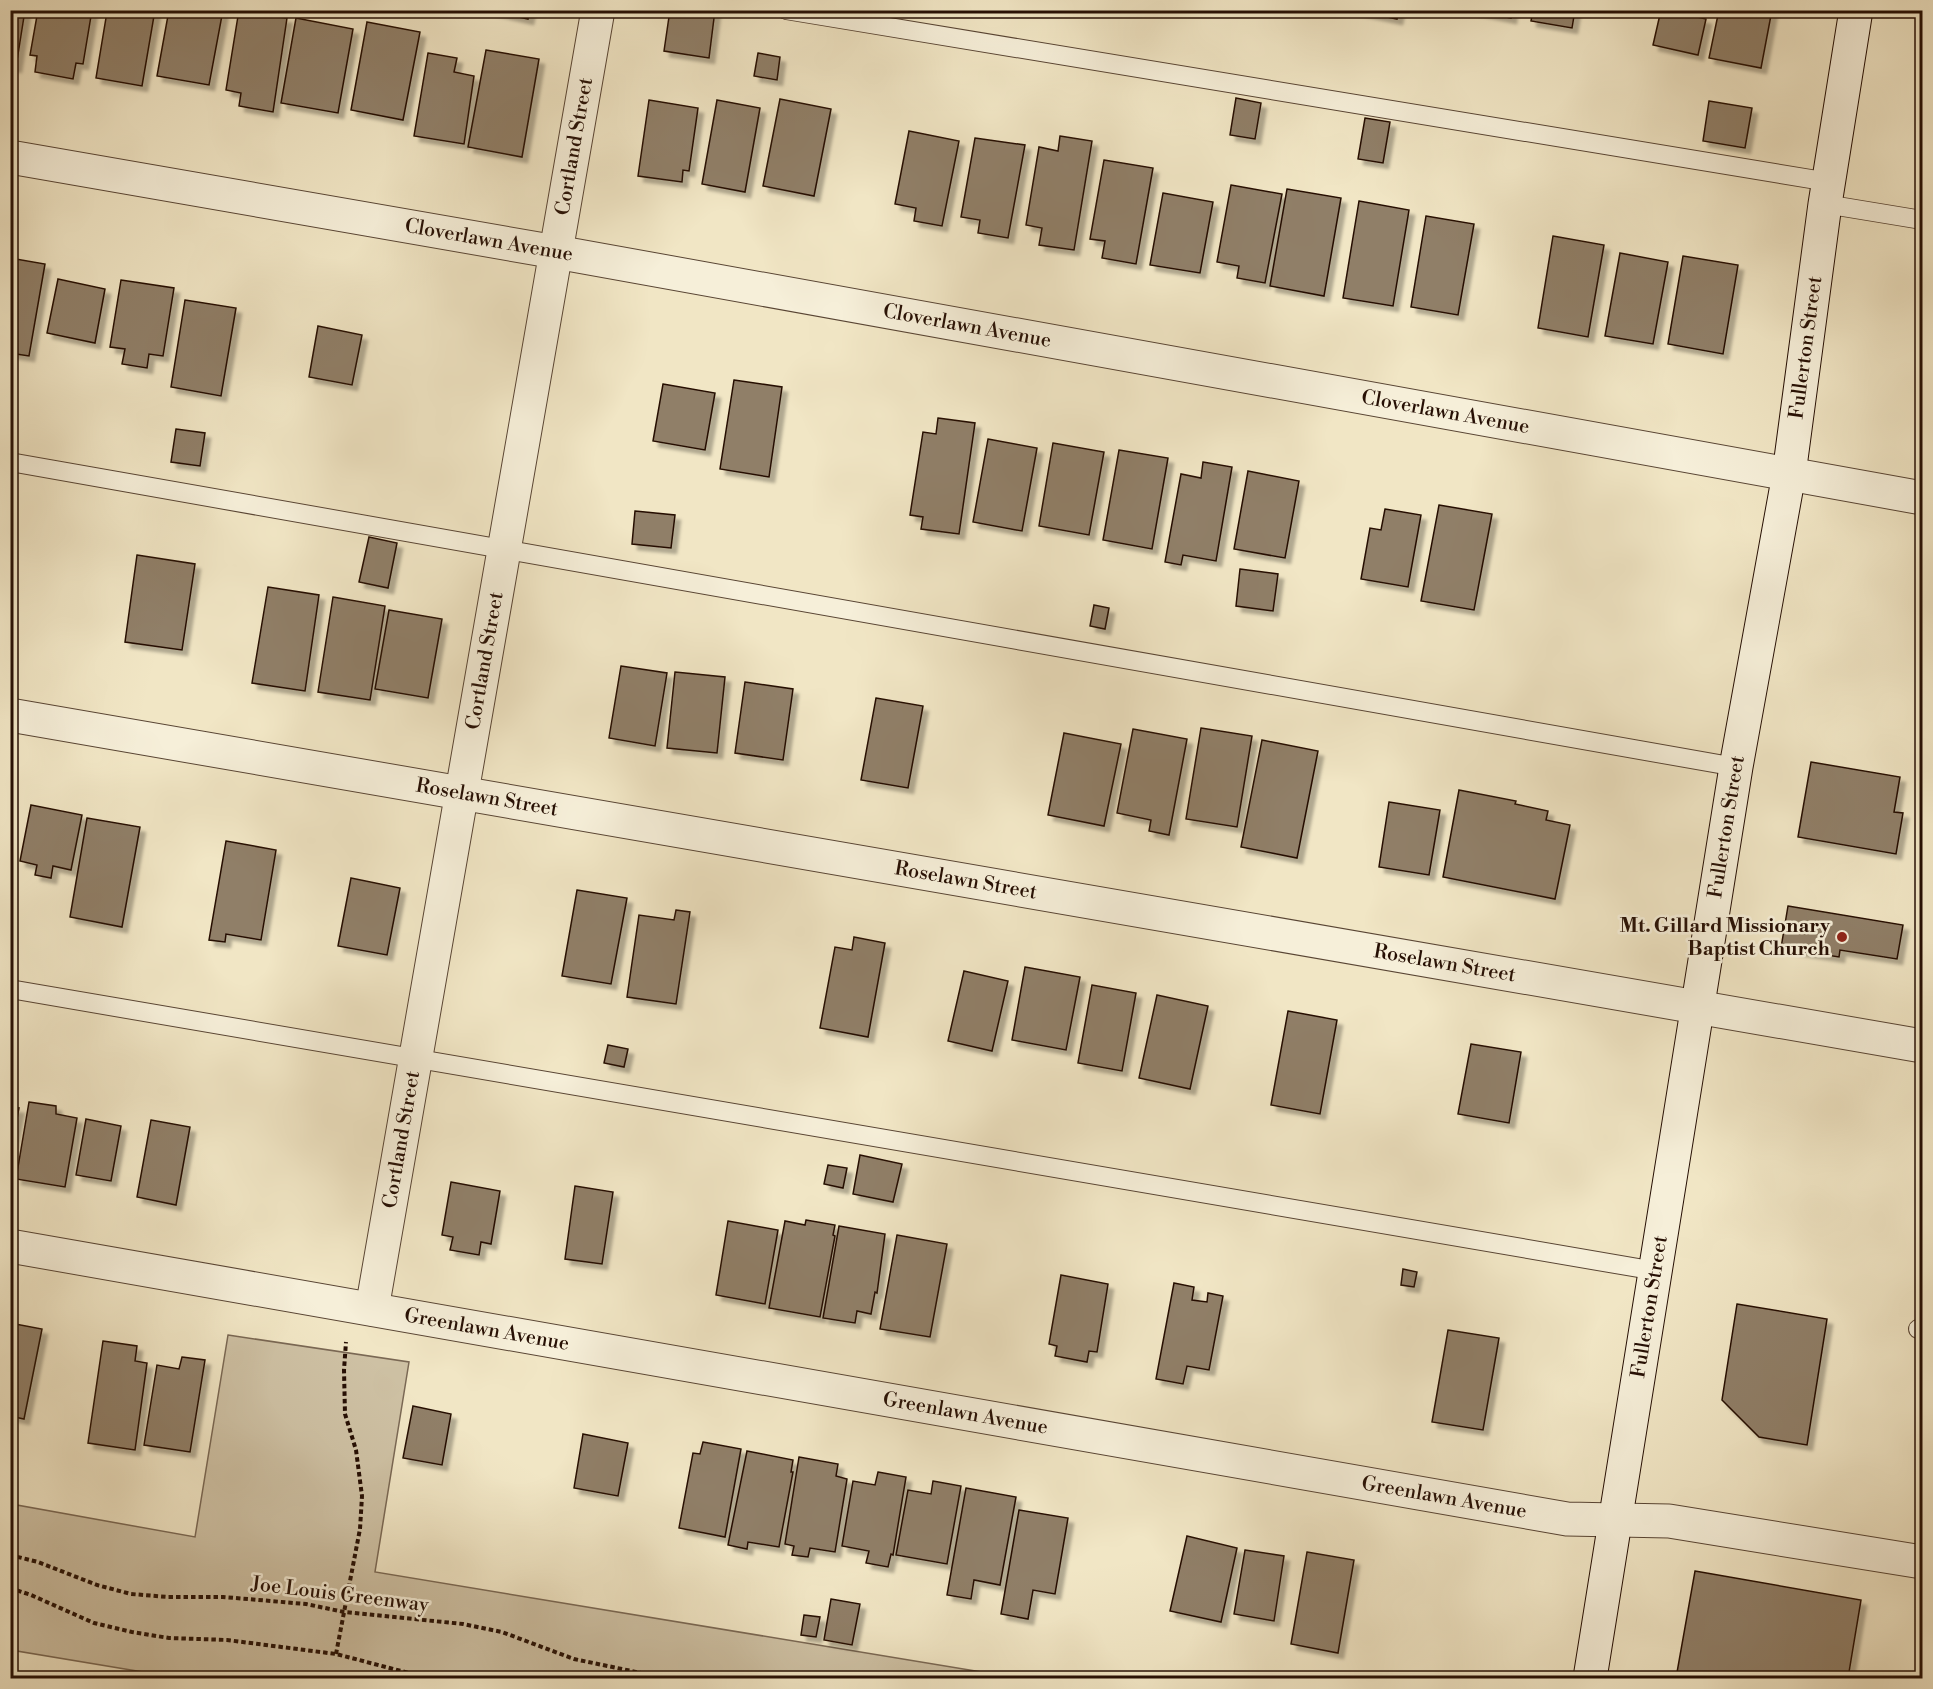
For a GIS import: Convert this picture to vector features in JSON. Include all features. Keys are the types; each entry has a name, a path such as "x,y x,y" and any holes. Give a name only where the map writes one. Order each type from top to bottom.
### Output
{"street":[{"name":"Cortland Street","path":"372,1309 598,10"},
{"name":"Fullerton Street","path":"1590,1678 1736,767 1789,474 1827,193 1856,10"},
{"name":"Cloverlawn Avenue","path":"10,157 556,252 1923,498"},
{"name":"Roselawn Street","path":"10,715 1923,1046"},
{"name":"Greenlawn Avenue","path":"10,1246 1556,1517 1669,1521 1923,1562"}],"lane":[{"path":"786,10 1827,193 1923,220"},
{"path":"10,462 1736,767"},
{"path":"10,989 1656,1271"}],"path":[{"path":"336,1654 360,1529 362,1496 356,1450 345,1414 344,1370 347,1339"},
{"name":"Joe Louis Greenway","path":"10,1555 39,1562 96,1585 131,1594 223,1597 306,1604 344,1612 463,1624 502,1632 574,1659 665,1678"},
{"path":"10,1588 32,1595 94,1623 132,1632 169,1638 226,1640 336,1654 428,1678"}],"shaded area":[{"path":"228,1335 409,1362 375,1572 1018,1678 179,1678 11,1650 11,1504 195,1537"}],"building":[{"path":"10,10 25,10 16,67 10,66"},
{"path":"38,10 92,10 83,64 76,63 73,79 35,72 37,56 30,55"},
{"path":"129,10 155,10 142,86 96,78 107,12 128,16"},
{"path":"169,10 223,10 209,85 157,76"},
{"path":"239,10 256,10 255,14 287,18 273,112 239,106 241,93 226,90"},
{"path":"489,10 530,10 528,19"},
{"path":"670,10 715,10 709,58 664,51"},
{"path":"1354,10 1399,10 1397,19"},
{"path":"1472,10 1512,10 1511,18"},
{"path":"1533,10 1575,10 1572,28 1531,21"},
{"path":"1661,10 1698,10 1697,17 1706,19 1698,55 1653,45"},
{"path":"1719,10 1772,10 1761,68 1709,58"},
{"path":"296,18 353,29 338,113 281,103"},
{"path":"367,22 420,32 403,120 351,110"},
{"path":"486,50 539,59 522,157 468,147"},
{"path":"428,53 457,58 454,72 474,76 464,144 414,136"},
{"path":"758,53 780,57 777,80 754,76"},
{"path":"1236,98 1261,103 1255,139 1230,135"},
{"path":"780,99 831,109 814,196 763,186"},
{"path":"649,100 698,108 689,171 683,170 682,182 638,176"},
{"path":"717,100 760,108 745,192 702,184"},
{"path":"1709,101 1752,108 1745,148 1703,141"},
{"path":"1365,118 1390,122 1383,163 1358,159"},
{"path":"909,131 959,141 942,226 914,221 916,208 895,204"},
{"path":"1060,136 1092,141 1074,250 1039,245 1042,228 1026,225 1039,147 1058,151"},
{"path":"975,138 1025,145 1008,238 978,233 980,220 961,217"},
{"path":"1104,160 1153,168 1136,264 1102,258 1105,241 1090,239"},
{"path":"1231,185 1282,194 1265,283 1237,278 1239,266 1217,262"},
{"path":"1287,189 1341,198 1324,296 1270,286"},
{"path":"1163,193 1213,202 1200,273 1150,265"},
{"path":"1359,201 1409,210 1393,306 1343,298"},
{"path":"1426,216 1474,224 1458,315 1411,307"},
{"path":"1553,236 1604,245 1588,337 1538,328"},
{"path":"1620,253 1668,262 1653,344 1605,336"},
{"path":"1683,256 1738,265 1723,354 1668,344"},
{"path":"10,258 45,264 29,356 10,353"},
{"path":"58,279 105,289 95,343 47,333"},
{"path":"121,280 174,288 163,356 149,354 147,368 122,364 125,349 110,347"},
{"path":"185,300 236,308 221,396 171,387"},
{"path":"318,326 362,335 352,385 309,377"},
{"path":"734,380 782,387 769,477 720,469"},
{"path":"663,384 715,393 705,450 653,441"},
{"path":"938,418 975,423 959,534 921,529 923,517 910,515 923,432 936,434"},
{"path":"176,429 205,433 200,466 171,462"},
{"path":"988,439 1037,448 1022,531 973,522"},
{"path":"1053,443 1104,452 1089,535 1039,526"},
{"path":"1119,450 1168,458 1152,549 1103,540"},
{"path":"1203,462 1232,467 1216,561 1183,555 1181,565 1165,562 1181,474 1201,478"},
{"path":"1248,471 1299,481 1285,558 1234,549"},
{"path":"1439,505 1492,514 1474,610 1421,601"},
{"path":"1385,509 1421,515 1408,587 1361,579 1370,528 1381,530"},
{"path":"635,511 675,515 671,548 632,544"},
{"path":"369,537 397,543 388,588 359,582"},
{"path":"137,555 195,564 182,650 125,642"},
{"path":"1240,569 1278,574 1273,611 1236,606"},
{"path":"268,587 319,595 305,691 252,683"},
{"path":"333,597 385,606 370,700 318,692"},
{"path":"1094,605 1109,608 1105,629 1090,626"},
{"path":"389,610 442,619 428,698 375,689"},
{"path":"621,666 667,673 655,746 609,738"},
{"path":"675,672 725,677 717,753 667,748"},
{"path":"745,682 793,689 783,760 735,753"},
{"path":"876,698 923,706 908,788 861,780"},
{"path":"1201,728 1252,736 1237,827 1186,819"},
{"path":"1133,729 1187,739 1169,835 1149,831 1151,820 1117,813"},
{"path":"1064,733 1121,744 1104,826 1048,815"},
{"path":"1262,740 1318,751 1297,858 1241,847"},
{"path":"1811,762 1900,777 1894,812 1903,813 1896,854 1798,837"},
{"path":"1459,790 1516,801 1515,804 1548,811 1546,820 1570,825 1555,899 1443,877"},
{"path":"1389,802 1440,810 1429,875 1379,867"},
{"path":"31,805 82,815 71,870 53,866 51,878 35,875 37,865 20,861"},
{"path":"87,818 140,827 122,927 70,917"},
{"path":"226,841 276,850 261,940 226,934 225,942 209,940"},
{"path":"351,878 400,888 387,955 338,946"},
{"path":"577,890 627,898 611,984 562,976"},
{"name":"Mt. Gillard Missionary Baptist Church","path":"1788,906 1903,925 1897,959 1840,950 1839,957 1781,948"},
{"path":"676,910 690,912 676,1004 627,997 639,915 674,920"},
{"path":"854,937 885,943 868,1037 820,1028 835,947 852,950"},
{"path":"1025,967 1080,977 1066,1050 1012,1040"},
{"path":"964,971 1008,981 992,1051 948,1041"},
{"path":"1092,985 1136,993 1122,1071 1078,1063"},
{"path":"1157,995 1208,1006 1190,1089 1139,1078"},
{"path":"1288,1011 1337,1020 1320,1114 1271,1105"},
{"path":"1471,1044 1521,1052 1509,1123 1458,1114"},
{"path":"608,1045 628,1049 624,1067 604,1063"},
{"path":"29,1102 56,1106 56,1114 77,1118 65,1187 16,1179"},
{"path":"10,1107 19,1108 10,1155"},
{"path":"86,1119 121,1126 111,1181 76,1175"},
{"path":"151,1120 190,1127 176,1205 137,1197"},
{"path":"860,1155 902,1164 893,1202 853,1194"},
{"path":"828,1165 847,1168 843,1188 824,1184"},
{"path":"451,1182 500,1191 491,1244 481,1242 479,1255 450,1250 453,1237 442,1235"},
{"path":"575,1186 613,1192 602,1264 565,1259"},
{"path":"806,1220 835,1225 820,1317 769,1308 785,1221 805,1225"},
{"path":"728,1221 778,1230 765,1304 716,1295"},
{"path":"839,1226 885,1234 877,1293 875,1292 871,1314 857,1311 855,1323 823,1318"},
{"path":"897,1235 947,1244 930,1337 880,1329"},
{"path":"1403,1269 1417,1272 1414,1287 1401,1285"},
{"path":"1061,1275 1108,1284 1097,1352 1089,1351 1087,1362 1055,1356 1057,1346 1049,1344"},
{"path":"1174,1283 1194,1287 1192,1300 1207,1302 1208,1293 1223,1296 1209,1370 1187,1366 1183,1384 1156,1379"},
{"path":"1737,1304 1827,1319 1807,1445 1759,1437 1722,1400"},
{"path":"10,1323 42,1329 24,1419 10,1416"},
{"path":"1448,1330 1499,1338 1483,1430 1432,1422"},
{"path":"103,1341 137,1346 135,1361 147,1363 135,1450 88,1443"},
{"path":"182,1357 205,1360 190,1452 144,1445 157,1365 179,1369"},
{"path":"413,1406 451,1414 442,1465 403,1458"},
{"path":"583,1434 628,1443 618,1496 574,1488"},
{"path":"703,1442 741,1449 725,1537 679,1528 693,1453 700,1454"},
{"path":"747,1451 793,1460 791,1472 793,1472 779,1547 748,1542 747,1549 728,1545"},
{"path":"799,1457 838,1464 836,1476 847,1479 835,1552 810,1548 808,1557 792,1555 794,1546 785,1544"},
{"path":"878,1472 906,1477 893,1555 891,1554 888,1567 866,1563 869,1551 842,1546 853,1481 875,1485"},
{"path":"933,1481 961,1486 947,1564 896,1555 908,1490 931,1494"},
{"path":"966,1488 1016,1497 1000,1585 974,1580 971,1599 947,1595"},
{"path":"1019,1510 1068,1518 1055,1594 1033,1590 1028,1619 1001,1614"},
{"path":"1187,1536 1237,1548 1221,1622 1170,1611"},
{"path":"1245,1550 1284,1556 1274,1621 1234,1614"},
{"path":"1307,1552 1354,1560 1338,1653 1291,1644"},
{"path":"1695,1571 1861,1600 1848,1678 1676,1678"},
{"path":"831,1599 860,1604 852,1645 824,1640"},
{"path":"804,1615 820,1617 816,1637 801,1635"}],"place":[{"name":"Mt. Gillard Missionary Baptist Church","path":"1842,937"}]}
